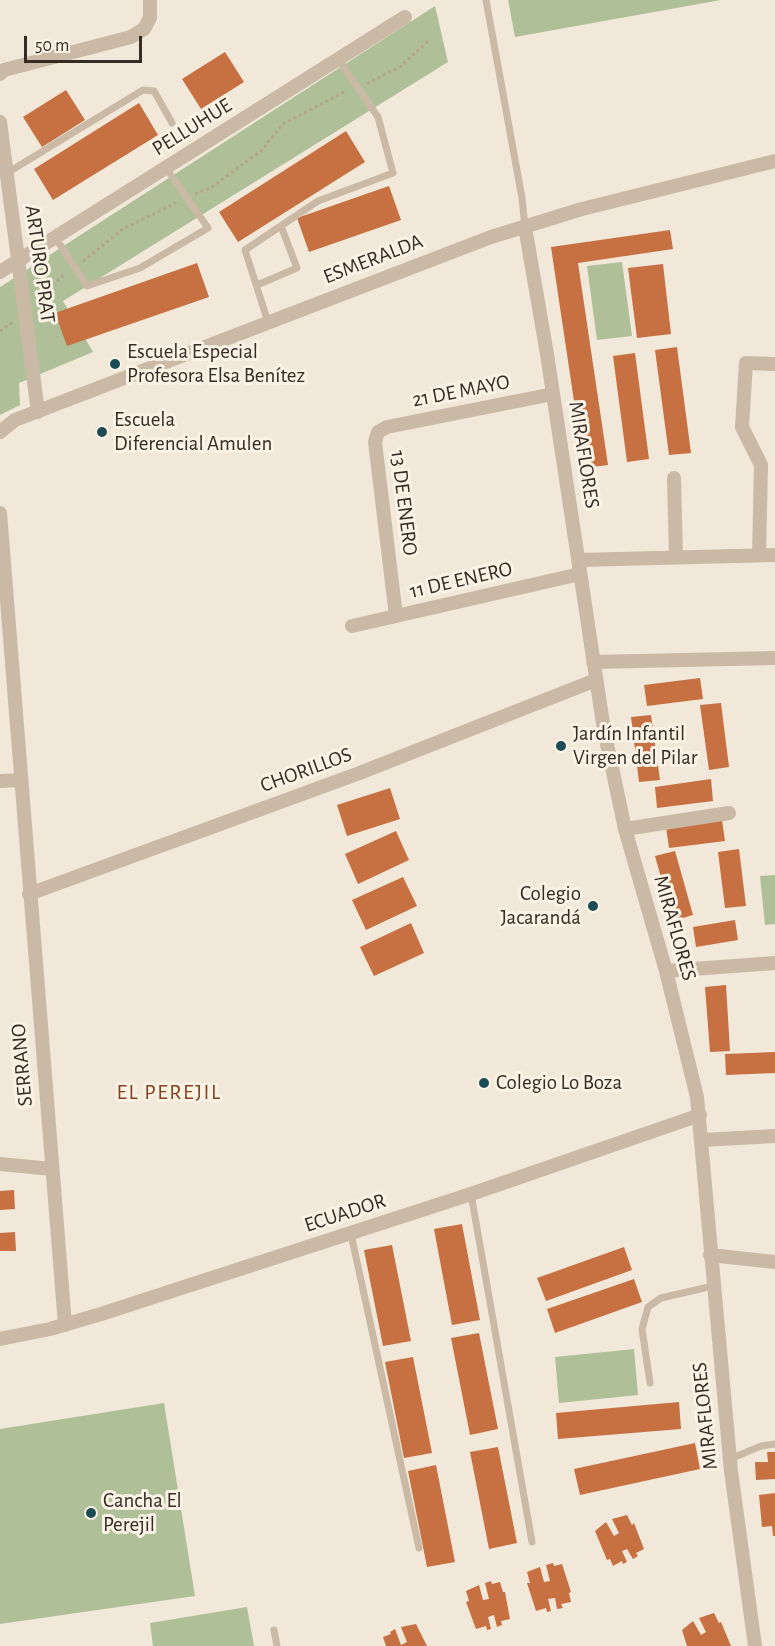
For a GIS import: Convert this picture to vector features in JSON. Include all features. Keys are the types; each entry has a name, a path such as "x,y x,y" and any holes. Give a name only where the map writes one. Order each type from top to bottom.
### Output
{"street":[{"path":"0,74 4,70 132,37 144,28 150,18 150,0"},
{"name":"PELLUHUE","path":"0,272 405,17"},
{"name":"ARTURO PRAT","path":"0,122 38,412"},
{"name":"ESMERALDA","path":"0,432 10,423 470,244 582,209 775,160"},
{"name":"MIRAFLORES","path":"525,227 553,394 593,662 625,829 666,970 693,1075 700,1115 710,1256 730,1459 754,1646"},
{"path":"759,555 761,465 742,428 746,363 775,364"},
{"name":"21 DE MAYO","path":"378,432 387,427 553,394"},
{"name":"13 DE ENERO","path":"378,432 375,442 396,616"},
{"path":"674,478 676,557"},
{"name":"SERRANO","path":"0,513 65,1325"},
{"path":"578,560 775,555"},
{"name":"11 DE ENERO","path":"352,626 580,574"},
{"path":"593,662 775,658"},
{"name":"CHORILLOS","path":"29,894 357,774 596,680"},
{"path":"0,781 20,780"},
{"path":"625,829 729,813"},
{"path":"666,970 775,963"},
{"name":"ECUADOR","path":"0,1339 65,1325 351,1234 700,1115"},
{"path":"702,1140 775,1136"},
{"path":"0,1164 52,1169"},
{"path":"710,1256 775,1262"}],"lane":[{"path":"486,0 522,198 525,227"},
{"path":"268,322 245,250 318,201 393,173 378,117 338,59"},
{"path":"7,173 142,90 154,91 172,123"},
{"path":"55,237 87,286 140,268 208,228 166,168"},
{"path":"257,285 297,268 281,226"},
{"path":"471,1194 532,1542"},
{"path":"351,1234 419,1548"},
{"path":"650,1383 642,1329 648,1307 661,1298 713,1286"},
{"path":"730,1459 760,1446 775,1444"},
{"path":"274,1630 277,1646"}],"path":[{"path":"0,331 25,314 40,293 123,229 212,187 261,152 283,124 335,95 383,78 402,66 429,40"}],"green space":[{"path":"508,0 721,0 515,37"},
{"path":"435,6 448,62 63,301 93,352 19,383 20,405 0,415 0,287"},
{"path":"622,262 632,336 597,340 587,266"},
{"path":"775,875 775,924 765,925 760,876"},
{"path":"634,1349 638,1395 559,1403 555,1357"},
{"name":"Cancha El Perejil","path":"164,1403 195,1596 0,1624 0,1429"},
{"path":"247,1607 254,1646 153,1646 150,1623"}],"building":[{"path":"225,52 244,82 201,109 182,79"},
{"path":"66,90 85,120 42,147 23,117"},
{"path":"139,103 158,135 53,200 34,169"},
{"path":"346,131 365,162 238,242 219,212"},
{"path":"389,186 401,220 309,252 297,218"},
{"path":"670,230 673,249 578,263 608,465 584,468 551,247"},
{"path":"197,263 209,297 67,346 55,313"},
{"path":"663,264 671,334 637,338 628,268"},
{"path":"677,347 691,453 669,455 655,350"},
{"path":"635,353 649,459 627,462 613,356"},
{"path":"700,678 703,699 647,706 644,685"},
{"path":"721,703 729,767 709,770 700,705"},
{"path":"651,715 660,780 639,782 631,717"},
{"path":"711,779 713,801 657,808 655,787"},
{"path":"390,788 400,819 347,836 337,805"},
{"path":"722,820 725,841 669,848 666,827"},
{"path":"396,831 409,860 358,884 345,854"},
{"path":"739,849 746,906 725,908 718,852"},
{"path":"675,851 693,915 673,921 655,856"},
{"path":"403,877 417,906 366,930 352,900"},
{"path":"735,920 738,940 696,947 693,927"},
{"path":"411,923 424,953 374,976 360,947"},
{"path":"726,985 730,1051 710,1052 705,987"},
{"path":"775,1052 775,1073 726,1075 725,1054"},
{"path":"14,1190 15,1209 0,1210 0,1191"},
{"path":"462,1224 480,1320 452,1325 434,1229"},
{"path":"15,1232 16,1251 0,1251 0,1233"},
{"path":"392,1245 411,1341 383,1346 364,1250"},
{"path":"624,1247 632,1270 546,1301 537,1278"},
{"path":"634,1279 642,1302 555,1333 547,1309"},
{"path":"479,1333 498,1429 470,1435 451,1338"},
{"path":"413,1357 432,1453 404,1458 385,1362"},
{"path":"679,1402 681,1429 558,1439 556,1413"},
{"path":"695,1443 700,1469 580,1495 574,1469"},
{"path":"498,1447 517,1543 489,1549 470,1452"},
{"path":"767,1452 775,1452 775,1479 756,1480 755,1462 768,1462"},
{"path":"436,1465 455,1562 427,1567 408,1471"},
{"path":"775,1493 775,1536 773,1536 772,1526 762,1527 759,1495"},
{"path":"627,1515 632,1525 634,1523 644,1549 636,1553 638,1556 633,1559 627,1549 622,1551 627,1562 623,1564 622,1561 613,1566 610,1559 607,1560 595,1531 606,1522 614,1536 619,1533 612,1519"},
{"path":"553,1563 554,1566 562,1564 571,1592 569,1593 571,1602 561,1604 563,1608 557,1609 555,1598 548,1599 551,1611 547,1612 546,1608 536,1611 527,1583 530,1583 527,1572 540,1567 544,1582 550,1581 546,1565"},
{"path":"491,1581 492,1584 500,1582 505,1592 510,1619 501,1621 502,1625 497,1627 494,1615 488,1617 491,1629 487,1630 486,1626 476,1629 466,1602 469,1601 466,1591 479,1585 483,1600 489,1599 485,1583"},
{"path":"714,1613 719,1623 721,1622 731,1646 687,1646 682,1630 693,1621 701,1635 706,1632 699,1618"},
{"path":"416,1624 427,1646 386,1646 383,1637 391,1634 390,1632 395,1629 401,1645 407,1642 401,1627"}],"place":[{"name":"Escuela Especial Profesora Elsa Benítez","path":"115,364"},
{"name":"Escuela Diferencial Amulen","path":"102,432"},
{"name":"Jardín Infantil Virgen del Pilar","path":"561,746"},
{"name":"Colegio Jacarandá","path":"593,906"},
{"name":"Colegio Lo Boza","path":"484,1083"},
{"name":"Cancha El Perejil","path":"91,1513"}],"district":[{"name":"EL PEREJIL","path":"169,1092"}]}
